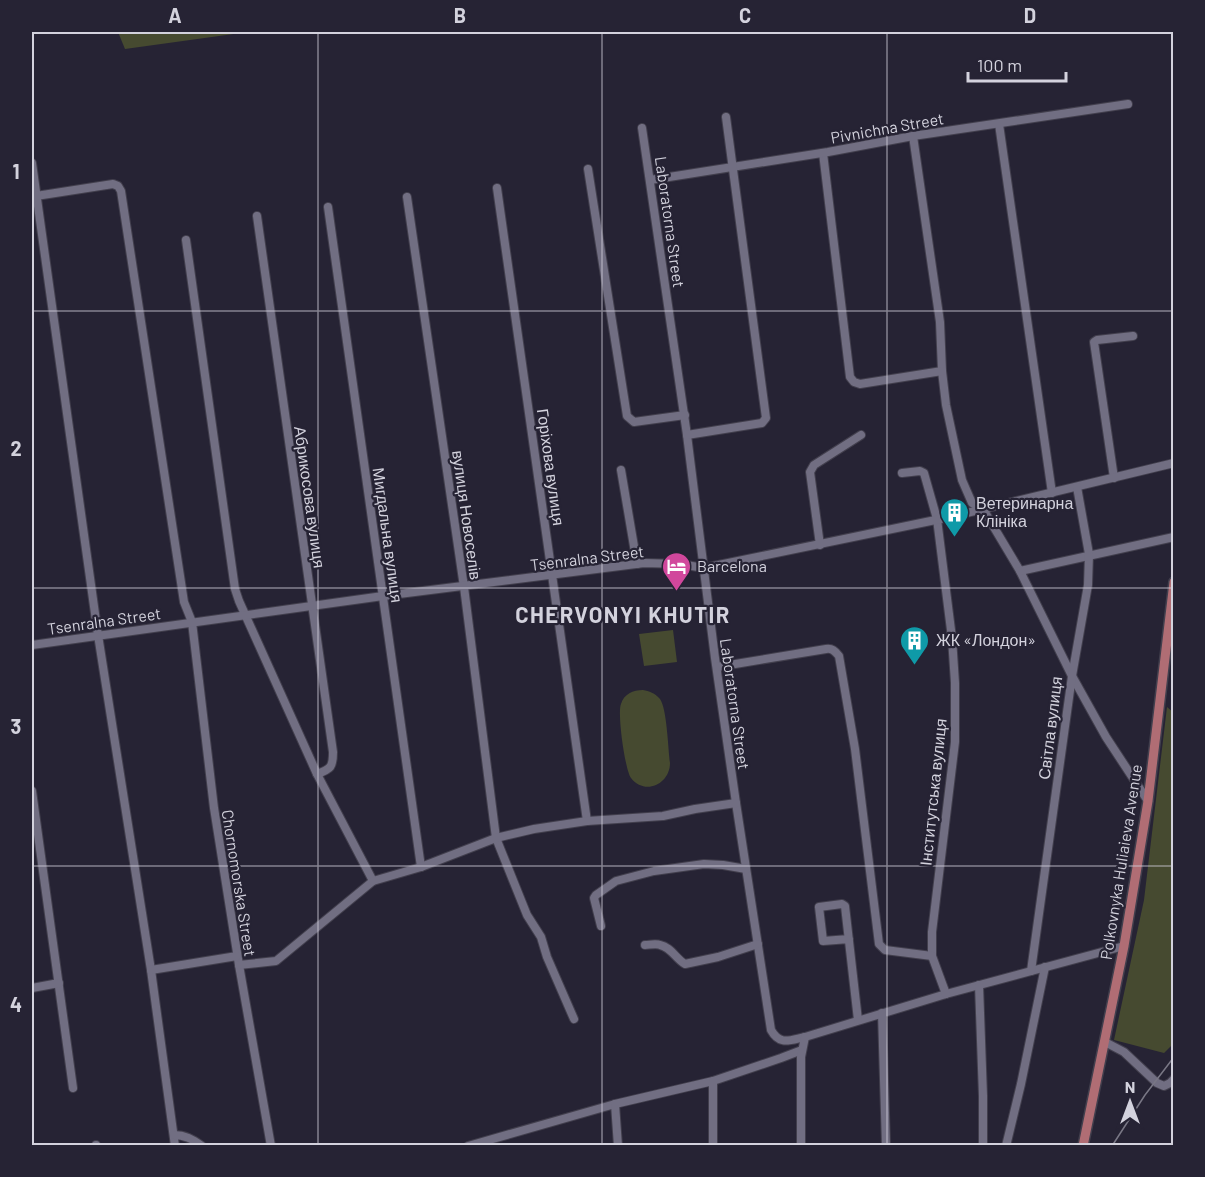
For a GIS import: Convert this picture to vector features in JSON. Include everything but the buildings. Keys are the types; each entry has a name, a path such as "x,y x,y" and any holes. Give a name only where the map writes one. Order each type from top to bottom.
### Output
{"main road":[{"name":"Polkovnyka Huliaieva Avenue","path":"1083,1146 1124,946 1148,801 1173,582"}],"street":[{"name":"Pivnichna Street","path":"650,180 823,153 913,136 1128,104"},
{"path":"687,435 762,423 766,418 726,117"},
{"path":"999,124 1052,493"},
{"name":"Laboratorna Street","path":"642,128 687,435 736,803 771,1030 777,1038 786,1041 805,1036"},
{"name":"Світла вулиця","path":"913,136 940,322 942,371 950,428 962,480 972,503 983,509 1020,571 1072,676 1031,971"},
{"path":"823,153 850,377 854,382 860,384 942,371"},
{"path":"32,163 98,635 151,970 176,1146"},
{"path":"588,169 627,416 634,422 684,415"},
{"name":"Chornomorska Street","path":"36,196 113,184 121,191 184,602 192,622 214,808 238,961 271,1146"},
{"name":"Горіхова вулиця","path":"497,188 587,821"},
{"name":"вулиця Новоселів","path":"407,197 464,587 496,838 527,915 541,937 547,957 574,1019"},
{"name":"Мигдальна вулиця","path":"328,207 421,867"},
{"name":"Абрикосова вулиця","path":"257,216 333,752 331,766 328,770 317,774"},
{"path":"186,240 235,589 317,774 372,880"},
{"path":"1114,478 1094,342 1133,336"},
{"path":"820,544 810,472 813,465 861,435"},
{"name":"Tsenralna Street","path":"32,645 383,596 637,564 680,564 704,567 983,509 1173,463"},
{"path":"621,470 637,564"},
{"name":"Інститутська вулиця","path":"902,473 920,471 924,473 937,519 952,638 955,730 933,917 932,956 946,994"},
{"path":"1077,487 1088,555 1088,585 1072,676 1106,737 1148,801"},
{"path":"1020,571 1173,537"},
{"path":"717,667 826,649 834,650 839,656 855,749 879,944 885,950 932,956"},
{"path":"32,791 73,1088"},
{"path":"151,970 238,961 276,961 372,880 421,867 496,838 534,829 587,821 663,816 736,803"},
{"path":"601,926 594,898 616,881 654,871 704,864 746,869"},
{"path":"849,939 823,941 819,907 844,904 845,906 849,939 858,1020"},
{"path":"645,945 662,945 685,964 745,950 758,944"},
{"path":"801,1146 802,1050 805,1036 946,994 1124,946"},
{"path":"1006,1146 1045,968"},
{"path":"32,988 59,983"},
{"path":"979,985 983,1096 982,1146"},
{"path":"882,1013 886,1146"},
{"path":"1104,1042 1124,1052 1157,1083 1164,1086 1173,1078"},
{"path":"468,1146 615,1104 713,1081 802,1050"},
{"path":"712,1146 713,1081"},
{"path":"615,1104 618,1146"},
{"path":"174,1135 189,1137 202,1146"}],"green space":[{"path":"118,32 248,32 125,49"},
{"path":"673,630 677,662 644,666 639,634"},
{"path":"643,690 656,695 662,704 666,720 670,763 666,777 656,785 649,787 631,778 624,753 620,718 624,698 632,692"},
{"path":"1167,707 1174,713 1174,1043 1164,1053 1114,1040 1144,900"}],"tram line":[{"path":"1112,1146 1145,1095 1174,1057"}],"place":[{"name":"Ветеринарна Клініка","path":"955,538"},
{"name":"Barcelona","path":"676,592"},
{"name":"ЖК «Лондон»","path":"915,666"}],"district":[{"name":"CHERVONYI KHUTIR","path":"623,615"}]}
